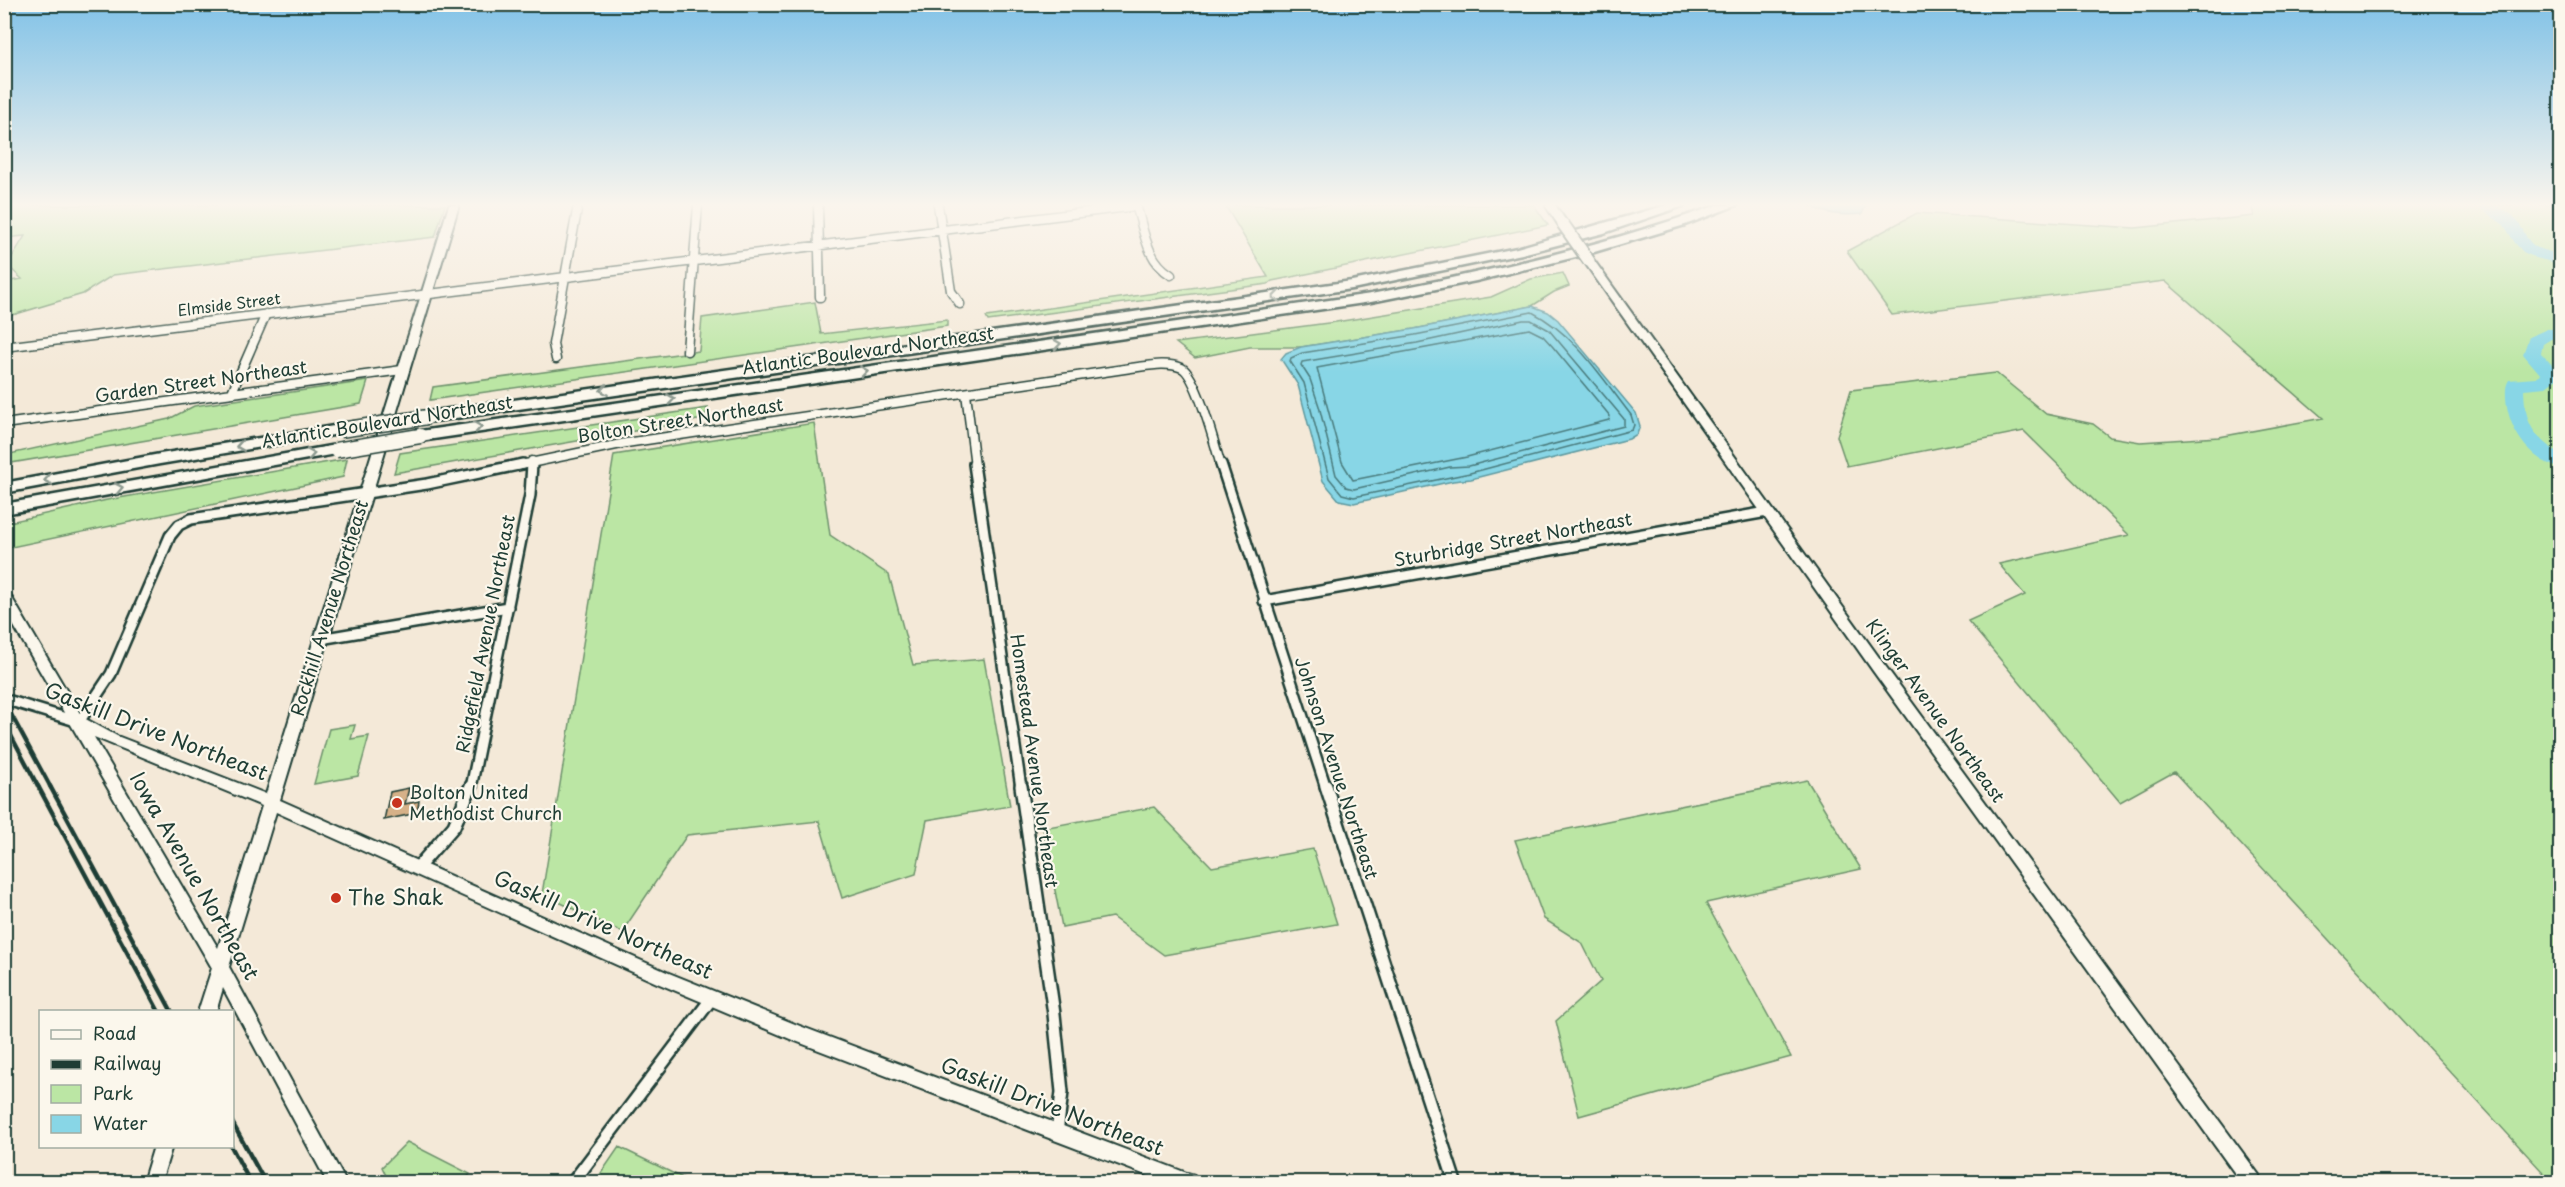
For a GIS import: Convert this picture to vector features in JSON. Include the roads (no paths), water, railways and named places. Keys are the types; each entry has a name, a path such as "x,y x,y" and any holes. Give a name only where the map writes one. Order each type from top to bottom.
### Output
{"highway":[{"name":"Atlantic Boulevard Northeast","path":"4,488 160,459 340,430 1362,284 1478,260"},
{"name":"Atlantic Boulevard Northeast","path":"12,508 420,436 1285,312 1396,294 1500,273 1549,260"}],"street":[{"name":"Rockhill Avenue Northeast","path":"207,1010 437,260"},
{"path":"556,359 552,344 569,260"},
{"name":"Elmside Street","path":"4,347 699,260"},
{"path":"820,260 820,297"},
{"path":"946,260 951,291 960,304"},
{"path":"1153,260 1161,270 1172,275"},
{"name":"Klinger Avenue Northeast","path":"1589,260 1767,512 2252,1182"},
{"path":"687,351 694,261"},
{"path":"232,393 266,314"},
{"name":"Bolton Street Northeast","path":"79,722 111,674 170,536 175,528 186,521 199,517 364,494 438,481 626,443 1154,366 1181,367"},
{"name":"Johnson Avenue Northeast","path":"1181,367 1189,372 1193,379 1455,1182"},
{"name":"Garden Street Northeast","path":"4,424 402,370"},
{"name":"Homestead Avenue Northeast","path":"966,393 968,420 1054,1014 1062,1092 1057,1133"},
{"name":"Ridgefield Avenue Northeast","path":"418,867 454,826 464,809 472,785 530,495 532,461"},
{"name":"Sturbridge Street Northeast","path":"1264,601 1767,512"},
{"name":"Iowa Avenue Northeast","path":"4,596 221,968 336,1182"},
{"path":"320,639 508,607"},
{"name":"Gaskill Drive Northeast","path":"4,699 79,722 112,740 271,802 712,998 846,1053 1187,1182"},
{"path":"573,1182 712,998"},
{"path":"152,1182 162,1148"}],"water":[{"path":"1532,306 1548,312 1558,320 1636,413 1640,426 1637,434 1629,439 1471,479 1354,503 1339,500 1323,481 1298,385 1281,359 1286,353 1301,347 1414,329"}],"waterway":[{"path":"2560,334 2547,334 2535,341 2532,354 2549,372 2550,377 2540,383 2515,384 2517,412 2524,431 2537,446 2560,462"}],"railway":[{"path":"4,701 51,788"},
{"path":"4,722 39,788"},
{"path":"38,786 158,1010"},
{"path":"50,786 171,1010"},
{"path":"234,1126 265,1182"},
{"path":"232,1148 250,1182"}],"place":[{"name":"Bolton United Methodist Church","path":"397,803"},
{"name":"The Shak","path":"336,898"}]}
